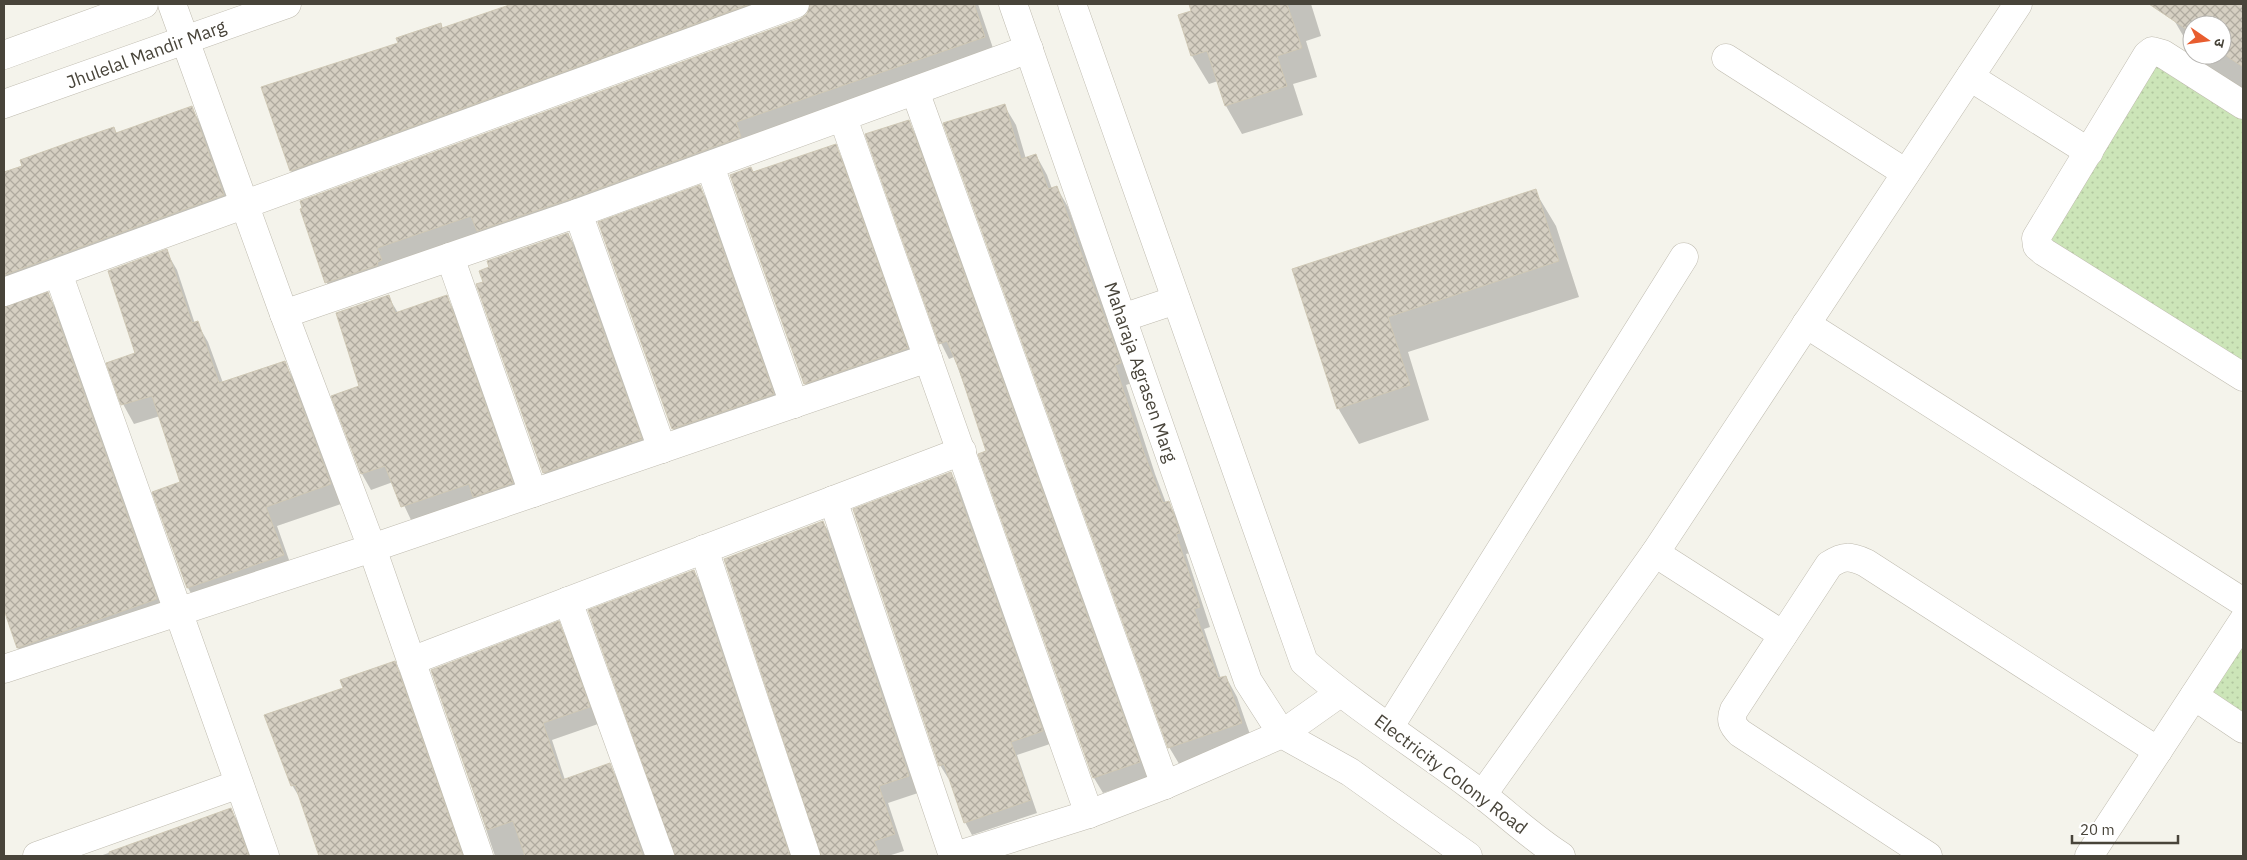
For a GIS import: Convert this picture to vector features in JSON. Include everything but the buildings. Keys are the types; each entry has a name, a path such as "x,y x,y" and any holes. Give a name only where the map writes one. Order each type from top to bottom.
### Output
{"street":[{"path":"4,55 144,4"},
{"path":"172,4 284,314 372,548 479,856"},
{"name":"Jhulelal Mandir Marg","path":"4,104 287,4"},
{"path":"4,292 795,4"},
{"name":"Maharaja Agrasen Marg","path":"1013,4 1248,681 1282,734"},
{"path":"833,500 954,856 1089,814 1165,785 1282,734 1340,693 1304,662 1072,4"},
{"path":"1483,794 1655,553 2018,4"},
{"path":"284,314 578,213 1029,49"},
{"path":"2243,105 2163,54 2152,51 2147,55 2036,238 2037,246 2044,252 2243,377"},
{"path":"1726,58 1906,173"},
{"path":"1970,77 2089,152"},
{"path":"915,90 1165,785"},
{"path":"843,118 1089,814"},
{"path":"710,166 794,404"},
{"path":"578,213 662,449"},
{"path":"1390,726 1684,257"},
{"path":"450,258 532,493"},
{"path":"58,273 265,856"},
{"path":"1122,318 1176,300"},
{"path":"1806,324 2243,602"},
{"path":"5,666 179,612 372,548 928,358"},
{"path":"411,661 962,451"},
{"path":"704,549 806,856"},
{"path":"1655,553 1783,635"},
{"path":"1928,856 1733,726 1730,719 1734,710 1829,565 1841,558 1853,558 1866,563 2158,751"},
{"path":"568,601 660,856"},
{"path":"2092,855 2243,621"},
{"name":"Electricity Colony Road","path":"1340,693 1390,726 1483,794 1556,855"},
{"path":"2194,696 2243,729"},
{"path":"1282,734 1350,772 1468,856"},
{"path":"37,856 68,851 240,784"}],"green space":[{"path":"2158,63 2243,118 2243,364 2046,238"},
{"path":"2243,645 2243,712 2213,692"}]}
